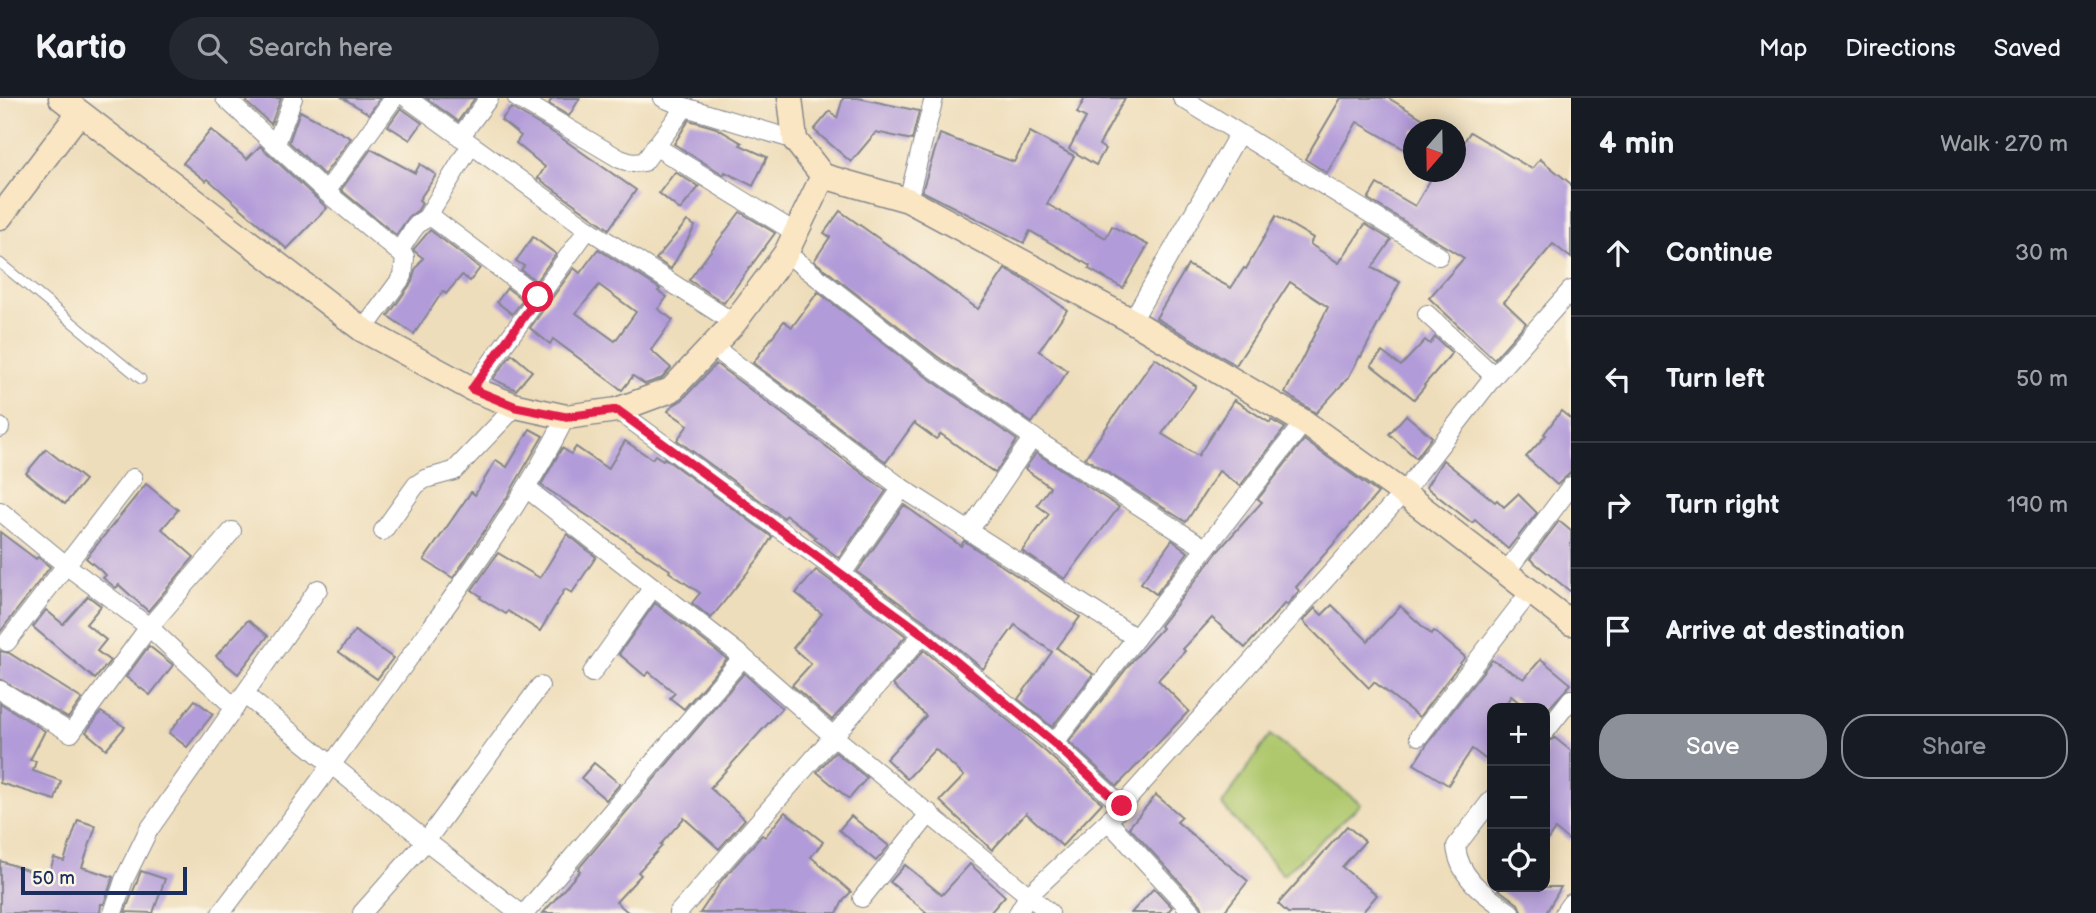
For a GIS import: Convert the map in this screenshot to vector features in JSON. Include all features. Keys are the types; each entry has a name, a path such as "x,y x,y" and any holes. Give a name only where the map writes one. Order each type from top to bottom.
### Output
{"street":[{"path":"276,144 293,98"},
{"path":"327,192 394,98"},
{"path":"407,98 588,229 734,323"},
{"path":"399,251 420,221 426,217 489,98"},
{"path":"517,98 620,159 632,163 644,162 685,107"},
{"path":"663,98 795,140"},
{"path":"790,98 795,140 823,176 908,200 1132,321 1304,422 1404,494 1571,623"},
{"path":"908,200 934,98"},
{"path":"1182,98 1238,135 1439,256"},
{"path":"234,102 327,192 405,257 403,276 363,330"},
{"path":"0,217 70,106 363,330 472,389 516,407 566,417 617,410 671,390 734,323 791,243 823,176"},
{"path":"1132,321 1238,135"},
{"path":"655,146 791,243 931,366 1033,437 1205,548"},
{"path":"426,217 433,218 538,297"},
{"path":"472,389 588,229"},
{"path":"1018,913 1028,896 1108,821 1404,494 1494,376 1571,290"},
{"path":"1427,314 1494,376"},
{"path":"713,347 902,488 1136,638"},
{"path":"383,531 416,485 425,479 454,471 516,407"},
{"path":"617,410 923,634 1054,743 1122,806"},
{"path":"221,913 466,580 526,488 566,417"},
{"path":"1054,743 1304,422"},
{"path":"969,531 1033,437"},
{"path":"8,642 133,478"},
{"path":"1506,572 1571,486"},
{"path":"526,488 743,657 832,735 1050,913"},
{"path":"841,575 902,488"},
{"path":"0,510 240,701 332,765 520,913"},
{"path":"0,690 71,733 149,627 232,531"},
{"path":"592,673 653,587"},
{"path":"113,913 124,880 148,831 318,589"},
{"path":"1419,736 1530,592"},
{"path":"686,911 832,735 923,634"},
{"path":"526,913 743,657"},
{"path":"362,913 426,841 540,686"},
{"path":"1550,726 1571,699"},
{"path":"1487,806 1456,846 1457,855 1461,867 1474,886 1511,913"},
{"path":"862,898 930,813"},
{"path":"1108,821 1192,913"},
{"path":"1563,913 1571,903"}],"lane":[{"path":"0,263 141,379"}],"green space":[{"path":"1270,735 1361,804 1283,875 1222,805"}],"building":[{"path":"248,98 281,98 271,124 247,103"},
{"path":"343,98 380,98 369,114"},
{"path":"426,98 475,98 458,121"},
{"path":"552,98 580,98 569,116 549,104"},
{"path":"843,98 858,98 919,111 912,140 876,132 851,162 814,130 830,111 837,118"},
{"path":"1085,98 1125,98 1099,145 1105,149 1096,165 1069,149 1086,118 1077,113"},
{"path":"1341,98 1388,98 1423,119 1403,119 1403,148 1357,122 1327,173 1305,159"},
{"path":"401,108 422,123 410,140 388,126"},
{"path":"511,108 557,135 636,190 609,229 538,178 545,167 516,143 521,136 501,120"},
{"path":"300,111 351,138 324,175 289,142"},
{"path":"689,120 716,128 742,143 740,145 767,157 753,186 725,172 724,175 674,144"},
{"path":"211,130 247,159 260,146 327,208 287,249 208,179 206,181 183,163"},
{"path":"1030,132 1074,156 1047,204 1106,238 1112,226 1148,245 1123,288 1030,231 1024,243 922,191 940,134 1014,162"},
{"path":"1470,132 1532,169 1540,159 1571,184 1571,258 1553,244 1504,302 1526,323 1494,359 1429,298 1464,258 1368,199 1377,184 1415,206 1429,182 1466,182 1466,139"},
{"path":"371,149 415,173 420,164 436,175 419,200 422,203 418,210 409,217 396,235 341,190"},
{"path":"675,172 699,187 680,210 659,193"},
{"path":"840,211 978,309 1005,269 1027,281 1067,310 1039,351 1068,371 1032,423 938,357 814,261 830,237 824,233"},
{"path":"740,212 775,233 724,303 689,280"},
{"path":"1276,216 1313,238 1310,244 1339,263 1365,224 1391,240 1372,268 1400,282 1348,378 1316,413 1285,393 1328,307 1290,282 1236,365 1156,318 1188,265 1231,288 1244,268 1246,269"},
{"path":"687,221 695,226 671,269 656,259"},
{"path":"430,230 480,268 470,281 462,275 446,294 443,291 414,334 388,316 412,282 415,270 423,258 413,250"},
{"path":"533,237 556,254 536,281 521,270 524,266 516,261"},
{"path":"598,249 660,289 658,291 667,297 658,309 673,320 651,350 671,368 662,378 645,384 633,376 622,390 553,339 550,344 530,328 574,268 580,273","holes":["599,285 636,312 615,341 576,313"]},
{"path":"507,288 523,300 512,314 497,302"},
{"path":"818,292 924,375 1017,440 995,473 941,434 936,439 914,423 886,462 753,363 784,321 792,327"},
{"path":"1435,337 1452,353 1414,399 1371,365 1382,352 1401,366 1425,340 1430,344"},
{"path":"512,354 532,371 516,390 493,379"},
{"path":"1155,358 1196,386 1162,434 1198,456 1234,400 1270,423 1271,420 1285,428 1240,486 1219,471 1186,522 1085,458"},
{"path":"716,364 886,491 839,558 786,515 784,518 677,440 688,425 668,411"},
{"path":"1561,411 1571,419 1571,472 1557,485 1526,457 1546,435 1544,434"},
{"path":"1406,415 1432,437 1416,458 1389,434"},
{"path":"530,429 543,436 507,497 453,578 424,560 471,492 475,495 496,460 507,467"},
{"path":"1304,440 1378,493 1296,587 1299,591 1287,605 1285,603 1245,648 1212,618 1183,649 1185,651 1158,680 1189,711 1117,786 1069,742 1134,659 1162,628 1160,626 1219,550 1262,502 1258,499"},
{"path":"625,441 652,459 655,455 663,460 664,458 772,537 759,558 711,618 692,603 700,593 669,572 670,570 541,485 562,448 571,454 576,447 608,469"},
{"path":"46,449 85,480 65,504 26,473"},
{"path":"1036,453 1119,507 1065,579 1022,551 1049,514 1037,505 1050,487 1025,469"},
{"path":"1443,460 1495,502 1497,500 1504,507 1518,494 1537,513 1508,549 1475,520 1472,523 1426,487"},
{"path":"146,484 178,510 162,529 194,557 148,611 119,585 116,588 103,578 106,575 86,558"},
{"path":"904,505 961,546 964,541 1080,617 1057,648 1093,674 1052,727 1018,699 1052,652 1015,625 983,669 930,625 857,572"},
{"path":"1559,521 1571,531 1571,592 1530,559"},
{"path":"0,532 50,567 0,632"},
{"path":"567,534 596,557 572,593 565,589 540,631 508,611 506,614 472,590 498,553 540,578"},
{"path":"1172,540 1188,552 1156,594 1141,583"},
{"path":"816,570 906,636 832,720 792,685 811,664 793,648 822,614 796,593"},
{"path":"88,596 101,606 86,624 106,640 97,651 110,661 95,679 33,627 46,610 63,624"},
{"path":"655,603 727,659 684,709 670,698 675,693 649,672 645,676 619,654"},
{"path":"1332,605 1368,641 1400,606 1431,634 1434,631 1465,657 1419,717 1374,682 1369,688 1303,621 1315,608 1322,615"},
{"path":"248,620 268,636 238,674 216,656"},
{"path":"355,631 393,658 377,679 339,652"},
{"path":"149,646 173,665 150,695 126,677"},
{"path":"924,650 1046,752 1102,803 1062,846 1026,813 992,850 940,801 964,776 935,749 907,779 886,759 926,716 893,685"},
{"path":"0,651 9,653 82,699 68,718 0,679"},
{"path":"1541,659 1571,684 1550,707 1550,703 1520,703 1511,696 1506,703 1487,703 1487,760 1472,749 1448,785 1414,764 1492,660 1524,679"},
{"path":"744,673 782,708 710,788 745,819 719,849 684,818 638,872 641,875 616,902 629,913 543,913 580,871 578,869"},
{"path":"195,700 213,714 187,747 169,733"},
{"path":"0,703 45,731 30,760 36,761 33,771 61,781 55,800 0,783"},
{"path":"101,712 125,727 106,749 86,732"},
{"path":"1555,738 1571,751 1571,842 1555,829 1550,836 1550,740"},
{"path":"835,752 867,778 849,799 817,772"},
{"path":"594,763 620,784 606,800 581,778"},
{"path":"1156,795 1182,817 1177,822 1248,881 1223,913 1204,913 1201,905 1129,827"},
{"path":"785,812 823,842 811,857 851,892 837,913 700,913 722,880 762,835 765,837"},
{"path":"851,816 889,846 876,861 839,830"},
{"path":"78,820 96,826 82,867 113,877 104,904 101,904 100,913 0,913 0,861 48,877 54,858 64,861"},
{"path":"1347,826 1365,841 1342,867 1377,895 1362,913 1288,913 1278,904"},
{"path":"970,864 1005,896 990,913 925,913 890,882 905,865 942,895"},
{"path":"141,871 165,879 153,913 125,912"},
{"path":"1550,887 1561,887 1546,913 1522,913 1518,904 1502,892 1550,892"},
{"path":"1154,888 1172,907 1167,913 1131,913"}],"route":[{"path":"538,297 472,389 516,407 566,417 617,410 923,634 1054,743 1122,806"}]}
